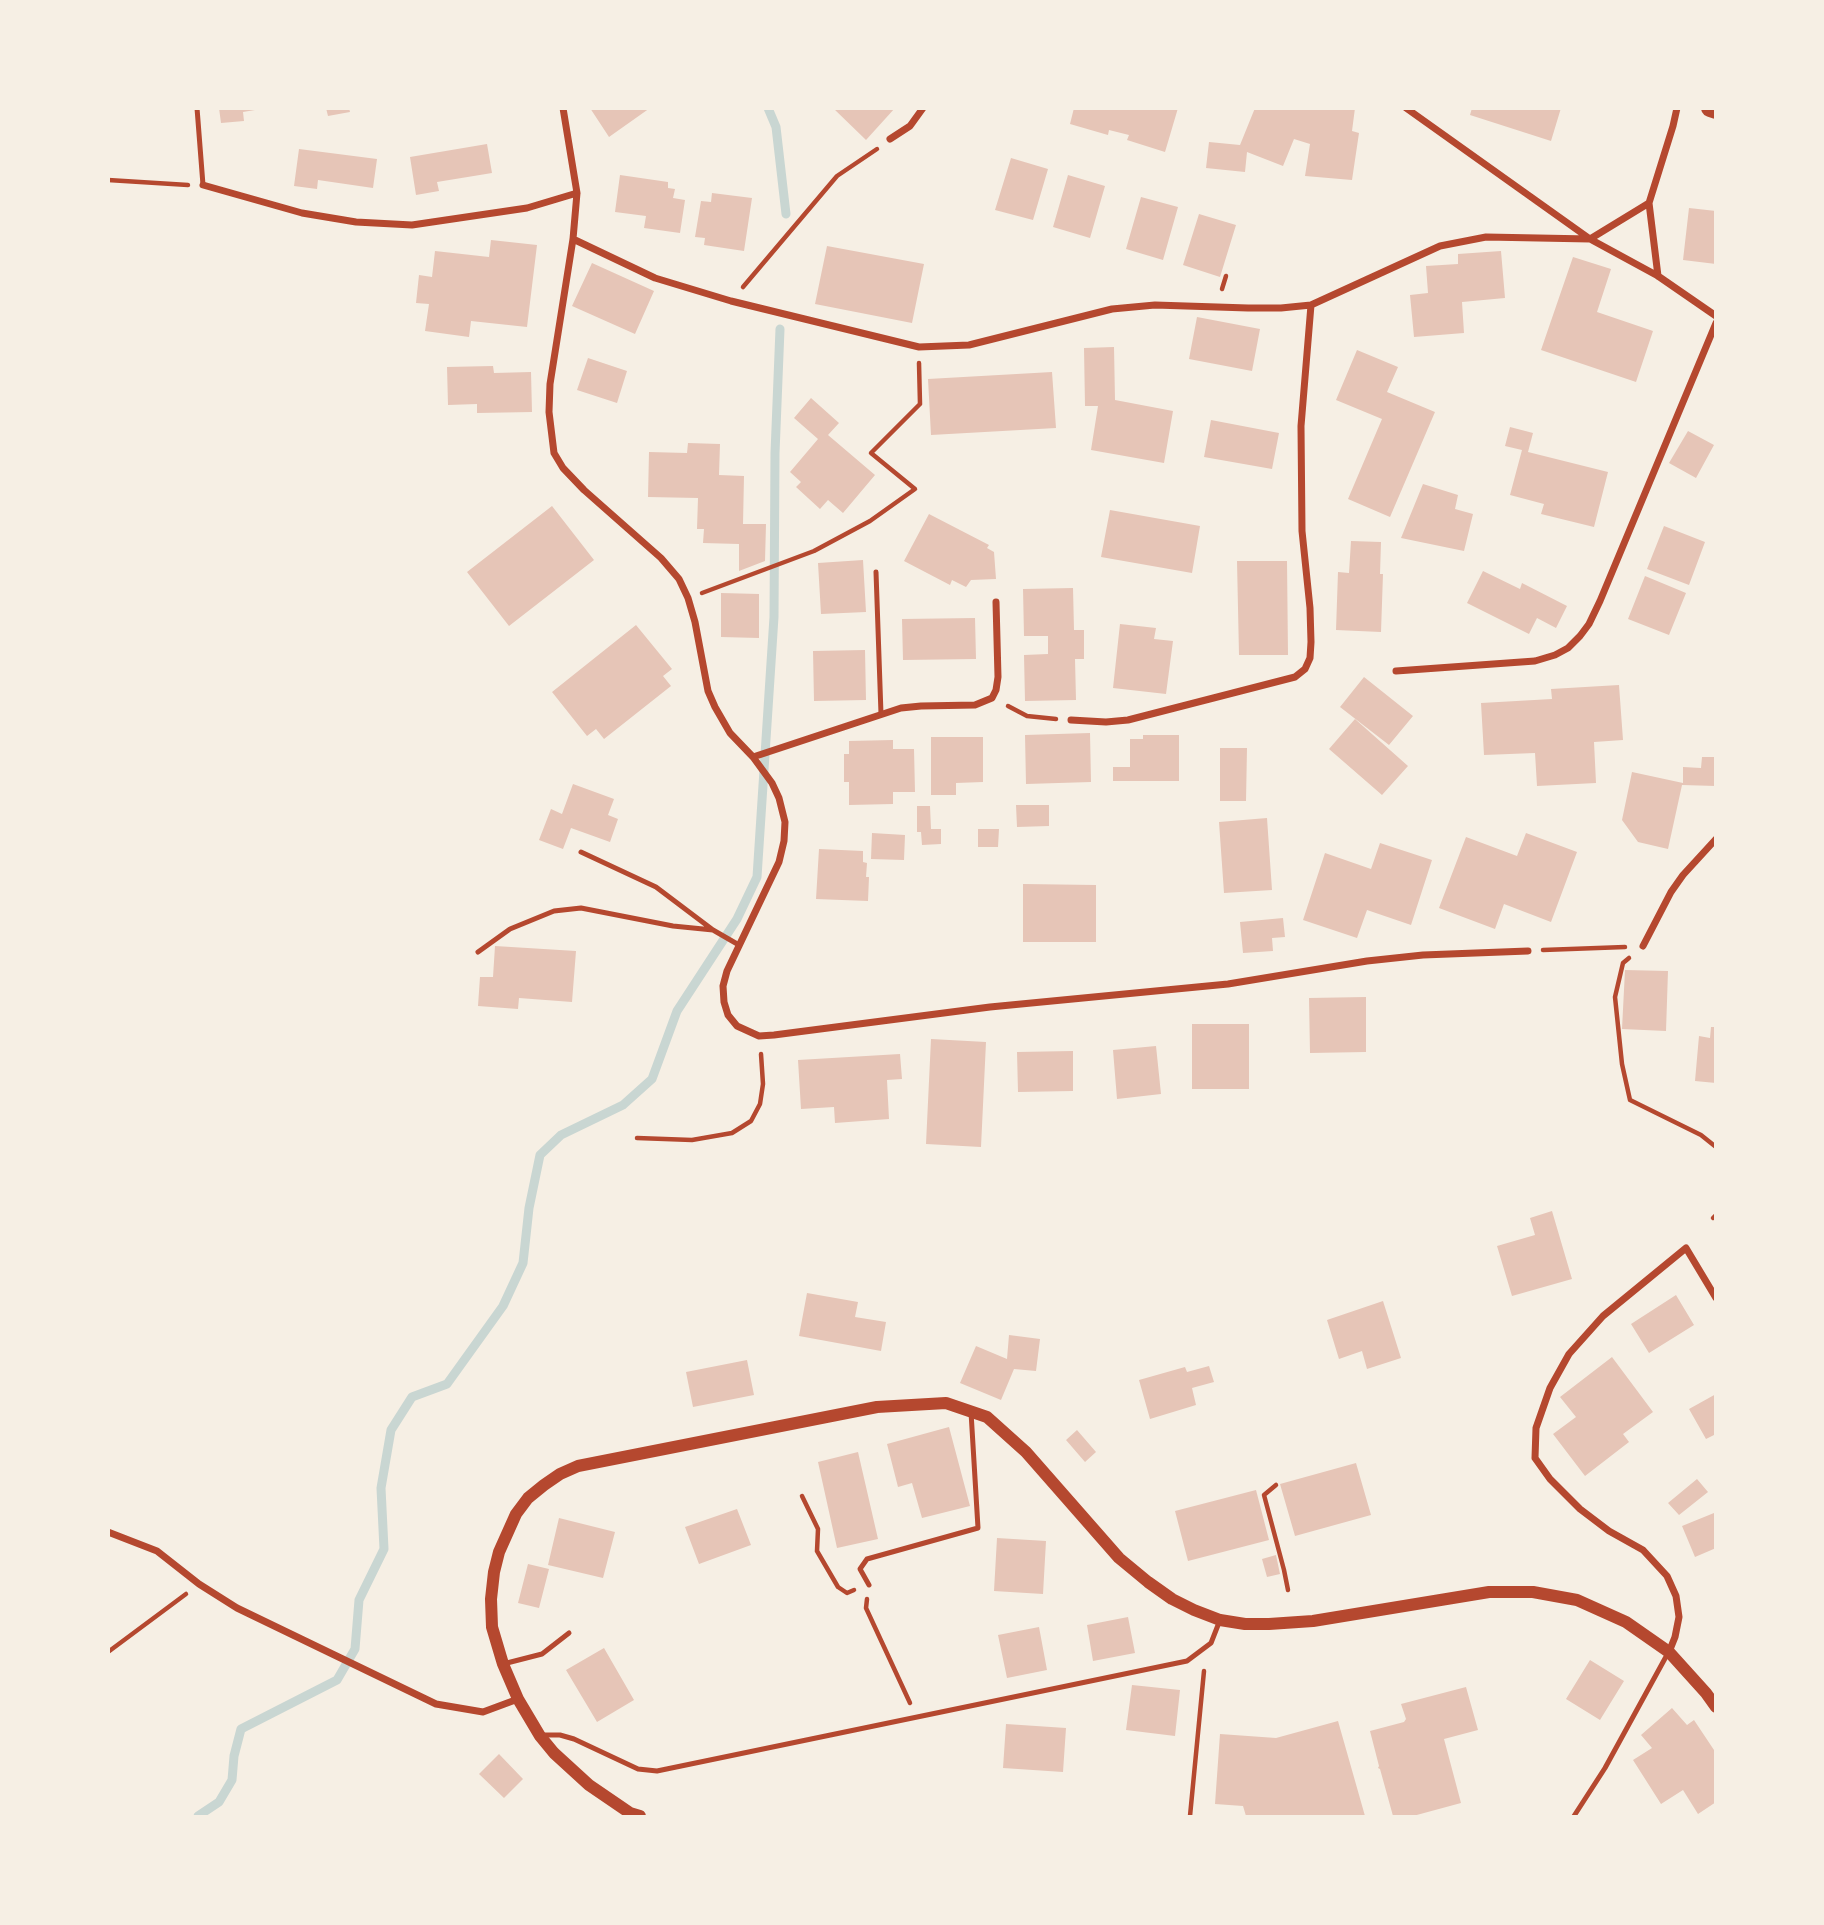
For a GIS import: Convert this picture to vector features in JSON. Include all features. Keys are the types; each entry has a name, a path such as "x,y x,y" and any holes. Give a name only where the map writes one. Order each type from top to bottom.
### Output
{"main road":[{"path":"1710,108 1716,110"}],"street":[{"path":"563,108 577,193 573,239 550,384 549,412 554,453 563,468 584,490 661,558 679,579 695,622 708,691 730,733 753,757 772,783 785,822 779,862 736,943 723,986 728,1015 737,1026 759,1036 990,1007 1228,984 1367,961 1423,955 1528,951"},
{"path":"890,139 910,125 923,108"},
{"path":"1406,108 1590,239 1658,276 1716,317"},
{"path":"1658,276 1649,203 1677,108"},
{"path":"203,185 302,212 356,222 412,225 527,208 577,193"},
{"path":"573,239 654,278 731,301 919,346 969,345 1112,309 1155,304 1281,308 1311,304 1440,246 1486,237 1590,239 1649,203"},
{"path":"1071,720 1128,720 1295,677 1305,669 1310,658 1311,642 1302,531 1301,426 1311,304"},
{"path":"1396,671 1535,661 1568,648 1580,636 1600,601 1716,323"},
{"path":"753,757 881,714 921,706 975,705 992,698 998,677 996,602"},
{"path":"1643,946 1671,892 1716,839"},
{"path":"1669,1652 1679,1617 1676,1596 1667,1576 1643,1550 1609,1531 1550,1479 1535,1458 1536,1428 1550,1388 1569,1354 1603,1316 1686,1248 1716,1298"},
{"path":"640,1816 630,1813 589,1785 554,1753 518,1699 503,1664 492,1627 491,1599 499,1552 516,1514 528,1498 544,1485 578,1466 877,1407 946,1403 987,1417 1026,1452 1119,1558 1148,1582 1183,1605 1220,1620 1245,1624 1313,1621 1489,1592 1533,1592 1577,1600 1626,1622 1669,1652 1716,1707"},
{"path":"108,1532 156,1551 199,1584 237,1608 436,1704 482,1712 518,1699"}],"lane":[{"path":"197,108 203,185"},
{"path":"876,572 881,714"},
{"path":"581,852 656,887 713,930 736,943"},
{"path":"478,952 510,929 554,911 581,908 673,926 713,930"},
{"path":"869,1585 859,1569 867,1559 978,1528 971,1412"},
{"path":"540,1735 560,1735 574,1739 638,1769 657,1771 1187,1661 1211,1643 1220,1620"},
{"path":"503,1664 542,1654 569,1633"},
{"path":"1574,1816 1605,1768 1669,1652"}],"path":[{"path":"731,301 837,176 890,139"},
{"path":"108,180 203,185"},
{"path":"688,598 814,551 870,521 915,489 871,453 920,404 919,346"},
{"path":"992,698 1027,716 1071,720"},
{"path":"1528,951 1643,946"},
{"path":"1643,946 1623,963 1615,997 1622,1063 1630,1100 1701,1135 1716,1147"},
{"path":"637,1138 692,1140 732,1133 751,1121 760,1104 763,1084 759,1036"},
{"path":"1276,1485 1261,1495 1288,1590"},
{"path":"803,1496 818,1529 817,1551 838,1587 847,1593 869,1585 866,1608 916,1716"},
{"path":"108,1652 199,1584"},
{"path":"1190,1816 1205,1668"}],"building":[{"path":"219,108 255,110 243,112 244,121 221,123"},
{"path":"326,108 349,108 350,112 328,116"},
{"path":"590,108 650,108 609,137"},
{"path":"833,108 895,108 866,140"},
{"path":"1074,108 1178,108 1165,152 1127,140 1129,135 1109,130 1108,135 1070,124"},
{"path":"1255,108 1355,108 1352,131 1359,133 1352,180 1305,176 1310,144 1294,139 1283,166 1247,152 1245,172 1206,168 1209,142 1240,145"},
{"path":"1472,108 1561,108 1551,141 1470,115"},
{"path":"487,144 492,173 437,182 439,191 416,195 410,157"},
{"path":"299,149 377,159 373,188 318,180 317,189 294,186"},
{"path":"1011,158 1048,169 1033,220 995,210"},
{"path":"620,175 668,182 668,188 675,189 673,198 685,200 680,233 644,228 646,216 615,212"},
{"path":"1068,175 1105,186 1090,238 1053,227"},
{"path":"712,193 752,198 744,251 704,245 705,238 695,237 701,201 711,202"},
{"path":"1141,197 1178,207 1163,260 1126,249"},
{"path":"1689,208 1716,211 1716,264 1683,260"},
{"path":"1199,214 1236,225 1220,277 1183,265"},
{"path":"491,240 537,245 527,327 471,321 469,337 425,331 429,304 416,303 419,275 432,277 435,251 489,257"},
{"path":"827,246 924,264 912,323 815,304"},
{"path":"1501,251 1505,298 1462,302 1464,333 1414,337 1410,295 1428,293 1426,266 1458,264 1458,254"},
{"path":"1573,257 1611,269 1597,312 1653,331 1636,382 1541,350"},
{"path":"592,263 654,291 635,334 572,306"},
{"path":"1197,317 1260,329 1252,371 1189,359"},
{"path":"1114,347 1115,400 1173,411 1164,463 1091,450 1098,406 1085,406 1084,348"},
{"path":"1357,350 1398,367 1387,392 1435,412 1390,517 1348,499 1382,419 1336,400"},
{"path":"588,358 627,371 617,403 577,390"},
{"path":"493,366 494,373 531,372 532,412 477,413 477,404 448,405 447,367"},
{"path":"1052,372 1056,428 931,435 928,379"},
{"path":"811,398 839,423 828,435 875,475 843,513 828,500 820,509 796,487 801,482 790,472 818,439 794,418"},
{"path":"1211,420 1279,433 1272,469 1204,457"},
{"path":"1510,427 1533,433 1528,452 1608,472 1594,527 1541,514 1544,504 1510,495 1522,450 1505,446"},
{"path":"1688,431 1714,445 1696,478 1669,463"},
{"path":"688,443 720,444 719,475 744,476 743,524 766,524 765,561 739,571 739,544 703,543 704,529 697,529 698,498 648,497 649,452 687,453"},
{"path":"1423,484 1458,495 1455,509 1473,514 1464,551 1401,538"},
{"path":"552,506 594,560 509,626 467,572"},
{"path":"1110,510 1200,526 1192,573 1101,557"},
{"path":"929,514 989,545 987,548 994,552 996,579 971,580 966,587 952,580 950,585 904,561"},
{"path":"1664,526 1705,542 1689,585 1647,569"},
{"path":"1351,541 1381,542 1381,632 1336,630 1338,572 1349,573"},
{"path":"863,560 866,612 821,614 818,563"},
{"path":"1237,561 1287,561 1288,655 1239,655"},
{"path":"1483,571 1520,589 1522,583 1567,606 1556,628 1537,618 1529,634 1467,603"},
{"path":"1645,576 1686,593 1669,635 1628,619"},
{"path":"1073,588 1074,630 1084,630 1084,659 1075,659 1076,700 1025,701 1024,655 1048,654 1048,636 1024,636 1023,589"},
{"path":"721,593 759,594 759,638 721,637"},
{"path":"975,618 976,659 903,660 902,619"},
{"path":"1120,624 1156,628 1154,639 1173,641 1166,694 1113,688"},
{"path":"636,625 672,669 663,676 671,686 604,739 596,729 587,736 552,692"},
{"path":"865,650 866,700 814,701 813,651"},
{"path":"1364,677 1413,716 1389,745 1340,707"},
{"path":"1619,685 1623,740 1594,742 1596,783 1537,786 1535,753 1484,755 1481,703 1552,699 1551,689"},
{"path":"1355,719 1408,766 1382,795 1329,749"},
{"path":"1090,733 1091,782 1026,784 1025,735"},
{"path":"1143,735 1179,735 1179,781 1113,781 1113,767 1130,767 1130,739 1143,739"},
{"path":"931,737 983,737 983,782 956,783 956,795 931,795"},
{"path":"893,740 893,749 914,749 915,792 893,792 893,804 849,805 849,782 844,782 844,754 849,754 849,741"},
{"path":"1220,748 1247,748 1246,801 1220,801"},
{"path":"1702,757 1716,757 1716,786 1682,785 1668,849 1638,842 1622,820 1632,772 1683,783 1683,767 1701,768"},
{"path":"573,784 614,799 608,815 618,819 610,842 571,828 563,849 539,840 551,809 562,814"},
{"path":"1016,805 1049,805 1049,826 1017,827"},
{"path":"917,806 930,806 931,829 941,829 941,844 922,845 921,832 917,832"},
{"path":"1267,818 1272,890 1224,893 1219,822"},
{"path":"978,829 999,829 998,847 978,847"},
{"path":"872,833 905,835 904,860 871,859"},
{"path":"1526,833 1577,852 1551,922 1504,904 1495,929 1439,908 1466,837 1517,856"},
{"path":"1380,843 1432,860 1411,925 1367,910 1357,938 1303,920 1325,853 1371,869"},
{"path":"819,849 863,851 863,862 867,863 866,877 869,877 868,901 816,899"},
{"path":"1023,884 1096,885 1096,942 1023,942"},
{"path":"1283,918 1285,937 1272,938 1273,951 1243,953 1240,922"},
{"path":"495,946 576,951 572,1002 519,998 518,1009 478,1006 480,977 493,977"},
{"path":"1625,970 1668,971 1666,1031 1622,1029"},
{"path":"1366,997 1366,1052 1310,1053 1309,998"},
{"path":"1192,1024 1249,1024 1249,1089 1192,1089"},
{"path":"1711,1027 1716,1027 1716,1083 1695,1081 1699,1036 1710,1038"},
{"path":"931,1039 986,1042 981,1147 926,1144"},
{"path":"1156,1046 1161,1094 1117,1099 1113,1050"},
{"path":"1073,1051 1073,1091 1018,1092 1017,1052"},
{"path":"900,1054 902,1079 887,1080 889,1119 835,1123 834,1107 801,1109 798,1060"},
{"path":"1552,1211 1572,1279 1512,1296 1497,1246 1535,1235 1530,1218"},
{"path":"807,1293 858,1302 855,1317 886,1322 881,1351 799,1336"},
{"path":"1676,1295 1694,1325 1649,1353 1631,1324"},
{"path":"1383,1301 1401,1358 1367,1369 1362,1351 1339,1359 1327,1320"},
{"path":"1009,1335 1040,1339 1036,1371 1014,1369 1001,1400 960,1383 976,1346 1007,1359"},
{"path":"1612,1357 1653,1412 1623,1434 1629,1442 1585,1476 1553,1434 1576,1417 1560,1397"},
{"path":"747,1360 754,1395 693,1407 686,1372"},
{"path":"1209,1366 1214,1382 1192,1388 1196,1405 1150,1419 1139,1380 1185,1367 1187,1372"},
{"path":"1716,1394 1716,1434 1706,1439 1689,1409"},
{"path":"949,1427 970,1506 922,1518 912,1483 898,1487 887,1444"},
{"path":"1077,1430 1096,1452 1085,1462 1066,1440"},
{"path":"858,1452 878,1539 837,1548 818,1462"},
{"path":"1356,1463 1371,1515 1295,1536 1280,1484"},
{"path":"1697,1479 1708,1492 1679,1515 1668,1503"},
{"path":"1256,1490 1269,1540 1188,1561 1175,1511"},
{"path":"737,1509 751,1545 699,1564 685,1527"},
{"path":"1714,1513 1716,1548 1695,1557 1682,1526"},
{"path":"559,1518 615,1532 603,1578 548,1565"},
{"path":"997,1538 1046,1541 1043,1594 994,1591"},
{"path":"1276,1555 1280,1574 1267,1577 1262,1559"},
{"path":"528,1564 549,1569 539,1608 518,1603"},
{"path":"1128,1617 1135,1653 1093,1661 1087,1625"},
{"path":"1039,1627 1047,1670 1007,1678 998,1635"},
{"path":"604,1648 634,1700 597,1722 566,1670"},
{"path":"1590,1660 1624,1681 1600,1720 1566,1699"},
{"path":"1132,1685 1180,1690 1175,1736 1126,1730"},
{"path":"1466,1687 1478,1730 1444,1739 1461,1803 1413,1816 1393,1816 1370,1731 1404,1722 1406,1719 1401,1704"},
{"path":"1672,1708 1687,1725 1694,1720 1716,1753 1716,1802 1698,1814 1683,1790 1661,1804 1633,1760 1652,1748 1641,1735"},
{"path":"1338,1721 1365,1816 1246,1816 1243,1806 1215,1804 1220,1734 1276,1738"},
{"path":"1006,1724 1066,1728 1063,1772 1003,1768"},
{"path":"499,1754 523,1779 504,1798 479,1774"}],"waterway":[{"path":"768,108 776,127 786,214"},
{"path":"198,1816 219,1802 232,1780 234,1756 241,1729 337,1680 355,1649 359,1600 384,1549 381,1488 391,1430 412,1397 447,1384 503,1306 523,1263 529,1208 540,1155 561,1135 623,1105 652,1079 677,1011 737,919 757,877 774,617 775,453 780,329"}]}
